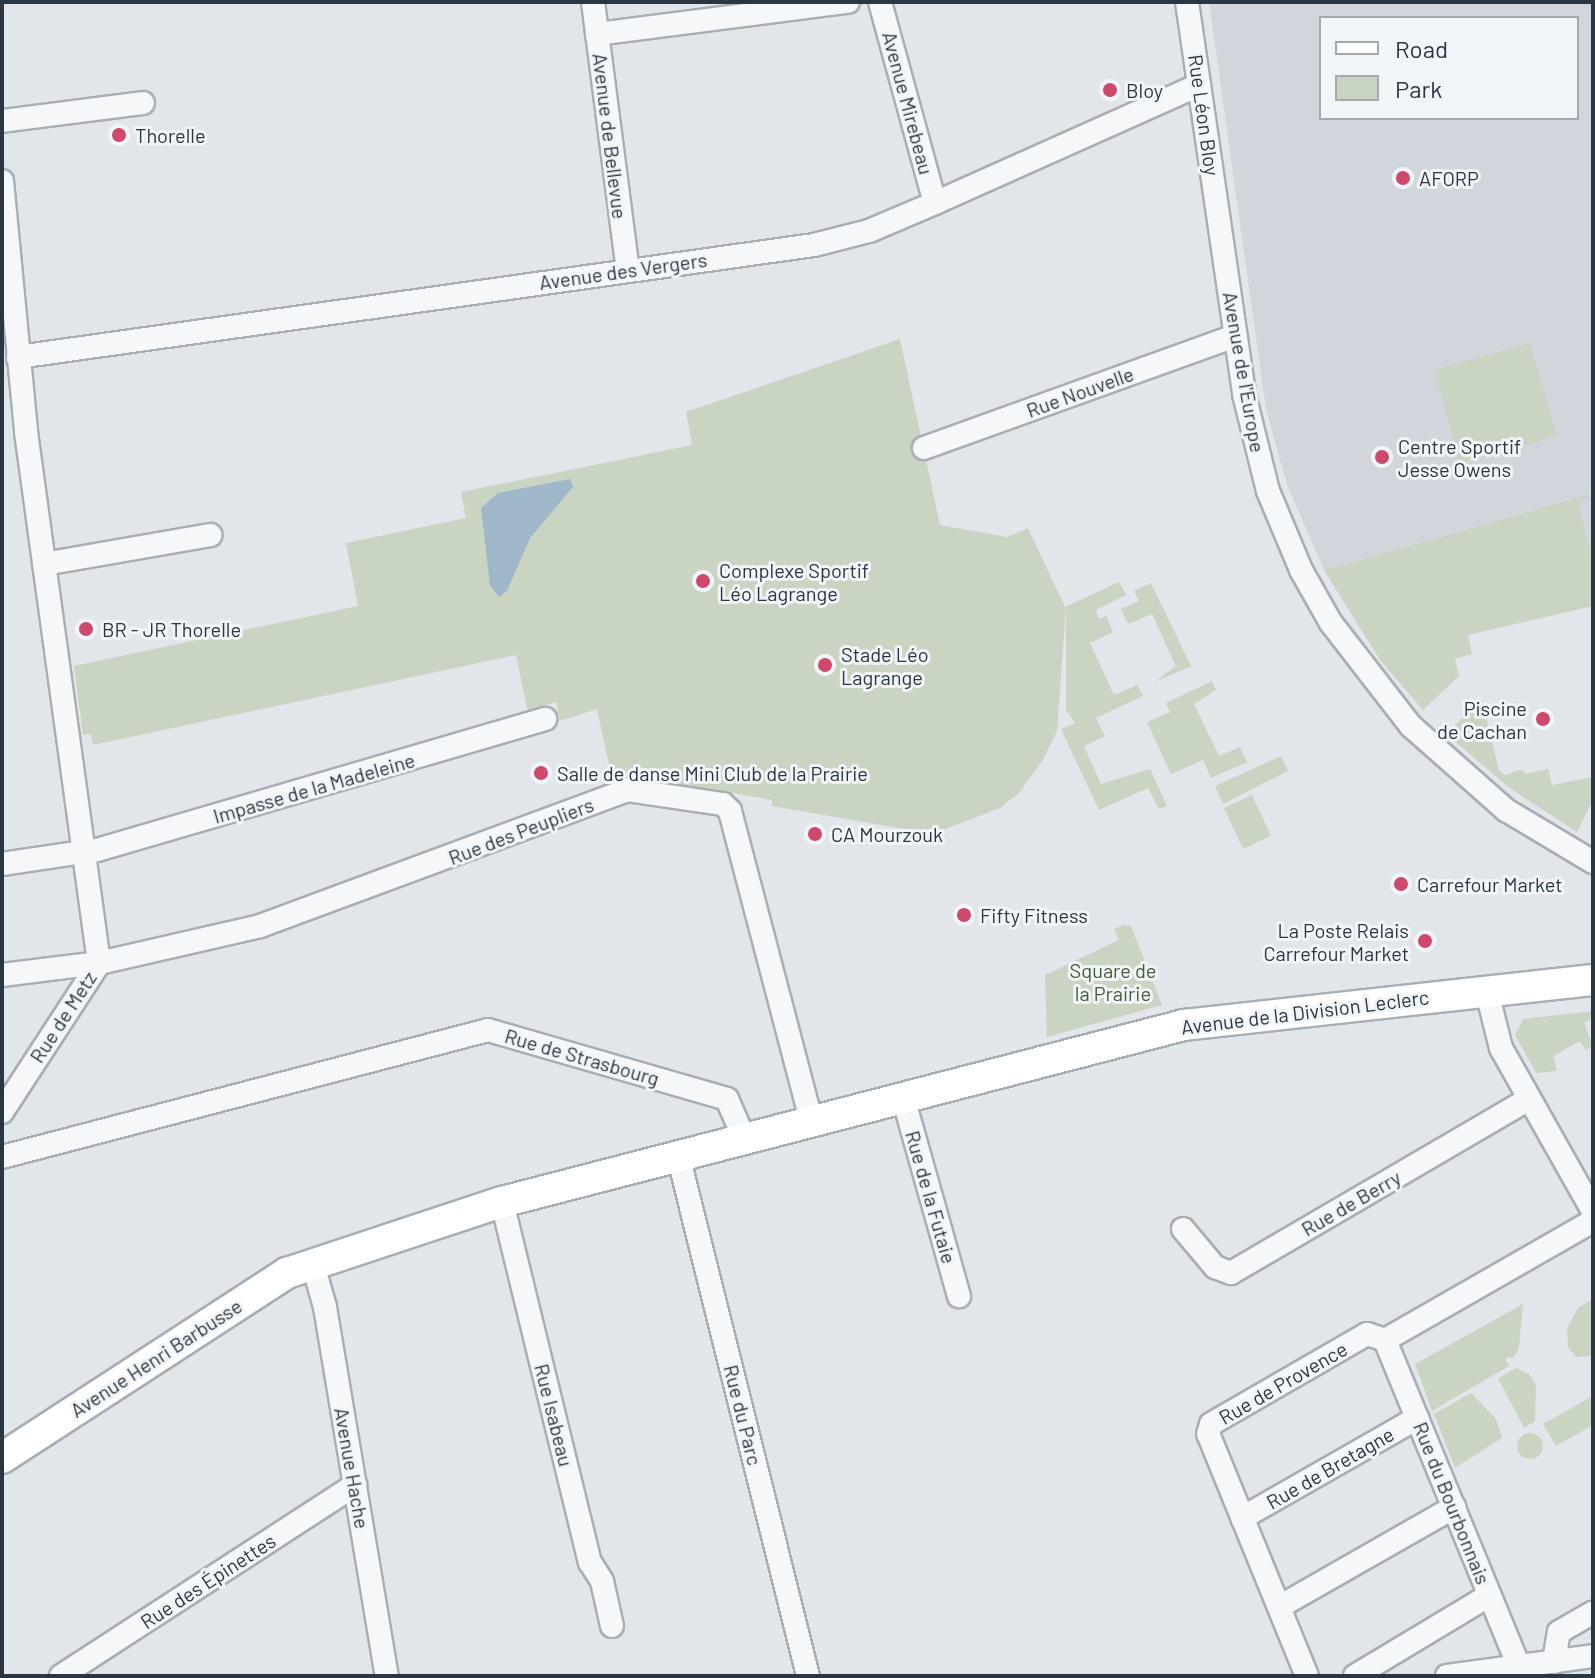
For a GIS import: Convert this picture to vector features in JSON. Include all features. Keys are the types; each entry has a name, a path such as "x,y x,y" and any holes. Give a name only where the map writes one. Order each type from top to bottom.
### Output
{"main road":[{"name":"Avenue de la Division Leclerc","path":"678,1155 1221,1019 1593,980"},
{"name":"Avenue Henri Barbusse","path":"2,1458 312,1261 502,1202 678,1155"}],"street":[{"name":"Avenue de Bellevue","path":"593,2 628,270"},
{"path":"597,34 848,2"},
{"name":"Avenue Mirebeau","path":"880,2 935,203"},
{"name":"Rue Léon Bloy","path":"1187,2 1220,227"},
{"name":"Avenue des Vergers","path":"18,357 814,245 869,231 1199,85"},
{"path":"2,121 143,103"},
{"path":"2,181 18,357 13,415 54,562 67,746 99,963"},
{"name":"Avenue de l'Europe","path":"1220,227 1235,336 1268,491 1301,570 1331,623 1383,693 1452,766 1506,810 1593,862"},
{"name":"Rue Nouvelle","path":"924,448 1235,336"},
{"path":"54,562 211,535"},
{"name":"Impasse de la Madeleine","path":"2,864 81,854 545,719"},
{"name":"Rue des Peupliers","path":"2,975 99,963 260,926 628,790 723,804 730,811 811,1120"},
{"name":"Rue de Metz","path":"2,1112 99,963"},
{"path":"1487,992 1501,1048 1593,1211"},
{"name":"Rue de Strasbourg","path":"2,1157 488,1030 727,1099 744,1138"},
{"name":"Rue de la Futaie","path":"903,1097 959,1296"},
{"name":"Rue de Berry","path":"1183,1229 1215,1267 1231,1273 1529,1099"},
{"name":"Rue du Parc","path":"678,1155 808,1676"},
{"name":"Rue Isabeau","path":"502,1202 590,1562 602,1581 612,1626"},
{"name":"Rue de Provence","path":"1307,1676 1208,1434 1211,1424 1367,1334 1385,1340 1593,1221"},
{"name":"Avenue Hache","path":"312,1261 325,1307 387,1676"},
{"name":"Rue du Bourbonnais","path":"1385,1340 1519,1667"},
{"name":"Rue de Bretagne","path":"1242,1518 1417,1418"},
{"name":"Rue des Épinettes","path":"61,1676 355,1485"},
{"path":"1279,1607 1454,1507"},
{"path":"1355,1676 1490,1595"},
{"path":"1554,1662 1559,1632 1593,1612"},
{"path":"1447,1676 1593,1656"}],"shaded area":[{"path":"1209,2 1593,2 1593,586 1571,499 1324,570 1287,485 1266,409"}],"green space":[{"name":"Complexe Sportif Léo Lagrange","path":"900,339 940,525 1007,537 1028,528 1065,607 1119,582 1126,595 1096,610 1099,619 1106,616 1113,632 1090,643 1114,695 1137,685 1143,696 1096,718 1105,736 1084,746 1101,784 1150,769 1167,806 1159,809 1148,788 1099,810 1061,729 1075,723 1066,710 1066,607 1057,731 1043,760 1019,793 1000,808 943,830 904,829 772,806 772,800 679,784 648,771 613,783 597,709 560,721 556,702 538,707 529,718 516,655 93,745 91,734 83,735 74,666 358,606 346,543 466,518 461,492 692,445 686,412"},
{"path":"1530,343 1557,436 1460,463 1434,370"},
{"path":"1593,493 1578,502 1593,561 1593,606 1468,635 1472,654 1455,659 1459,676 1423,710 1380,660 1324,570"},
{"path":"1151,583 1191,666 1155,682 1176,666 1152,614 1128,624 1121,609 1139,601 1134,591"},
{"path":"1212,681 1216,690 1194,704 1219,756 1240,747 1247,762 1211,778 1203,760 1171,774 1147,722 1170,712 1166,703"},
{"path":"1482,699 1499,771 1506,775 1522,769 1525,774 1548,769 1552,785 1593,777 1591,804 1577,832 1511,789 1446,734"},
{"path":"1281,756 1288,771 1223,804 1215,786"},
{"path":"1252,795 1271,836 1243,849 1224,808"},
{"name":"Square de la Prairie","path":"1131,926 1162,1005 1047,1037 1045,975 1119,940 1114,929"},
{"path":"1593,1011 1593,1018 1584,1023 1593,1045 1586,1050 1580,1041 1553,1056 1557,1071 1536,1073 1515,1035 1523,1019"},
{"path":"1593,1299 1593,1356 1576,1357 1568,1347 1567,1329 1578,1308"},
{"path":"1523,1304 1519,1348 1514,1357 1505,1358 1509,1366 1432,1411 1415,1364"},
{"path":"1516,1368 1529,1374 1536,1385 1535,1421 1524,1428 1498,1378"},
{"path":"1471,1393 1496,1419 1502,1438 1455,1468 1434,1414"},
{"path":"1593,1396 1593,1425 1556,1446 1543,1424"},
{"path":"1530,1433 1539,1437 1543,1446 1539,1455 1530,1459 1521,1455 1517,1446 1521,1437"}],"water":[{"path":"570,479 573,487 530,538 507,591 499,597 490,585 481,508 498,493"}],"place":[{"name":"Bloy","path":"1110,90"},
{"name":"Thorelle","path":"119,135"},
{"name":"AFORP","path":"1403,178"},
{"name":"Centre Sportif Jesse Owens","path":"1382,457"},
{"name":"Complexe Sportif Léo Lagrange","path":"703,581"},
{"name":"BR - JR Thorelle","path":"86,629"},
{"name":"Stade Léo Lagrange","path":"825,665"},
{"name":"Piscine de Cachan","path":"1543,719"},
{"name":"Salle de danse Mini Club de la Prairie","path":"541,773"},
{"name":"CA Mourzouk","path":"815,834"},
{"name":"Carrefour Market","path":"1401,884"},
{"name":"Fifty Fitness","path":"964,915"},
{"name":"La Poste Relais Carrefour Market","path":"1425,941"}]}
